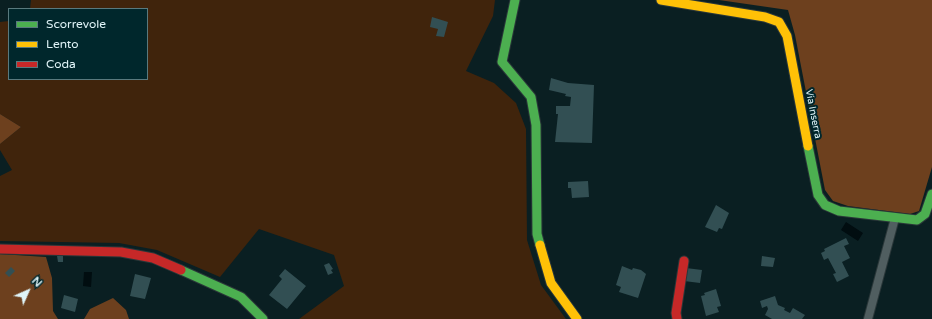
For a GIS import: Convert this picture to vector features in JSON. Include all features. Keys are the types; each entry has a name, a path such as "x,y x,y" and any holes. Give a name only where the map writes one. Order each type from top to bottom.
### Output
{"street":[{"path":"515,0 502,62 530,97 536,125 537,234 551,283 577,319"},
{"name":"Via Inserra","path":"661,0 765,17 778,22 787,36 818,195 825,205 839,211 916,220 923,217 932,194"},
{"path":"868,319 895,218"},
{"path":"0,249 121,252 153,258 217,285 241,297 264,319"},
{"path":"678,319 676,313 684,261"}],"shaded area":[{"path":"31,0 495,0 493,16 466,71 494,83 516,103 526,129 527,240 541,285 566,319 299,319 344,286 334,255 259,229 220,277 157,250 119,243 0,241 0,176 12,170 0,150 0,144 21,127 0,114 0,22 8,21 8,80 148,80 148,8 30,8"},
{"path":"719,0 932,0 932,167 919,211 910,214 848,206 833,201 825,190 795,35 788,10"},
{"path":"0,114 21,127 0,144"},
{"path":"846,222 863,233 858,241 841,230"},
{"path":"0,254 46,257 52,278 53,311 58,319 0,319"},
{"path":"84,272 92,272 91,287 83,286"},
{"path":"113,298 126,310 129,319 84,319 90,309"}],"building":[{"path":"432,17 448,22 444,37 436,36 438,29 430,27"},
{"path":"551,78 568,83 594,85 592,143 555,142 558,114 556,114 556,106 570,106 571,97 565,96 566,94 549,90"},
{"path":"588,181 589,197 572,198 571,188 568,188 568,182"},
{"path":"716,205 729,213 722,229 719,228 717,232 705,227"},
{"path":"846,238 849,244 844,246 850,258 842,262 849,276 837,282 833,274 836,273 828,258 824,260 821,253 825,251 824,249"},
{"path":"57,256 63,256 63,262 58,262"},
{"path":"762,256 775,258 773,267 761,266"},
{"path":"329,263 333,269 331,270 333,273 328,275 324,265"},
{"path":"622,266 632,270 633,268 641,270 646,274 638,298 619,292 621,287 616,285"},
{"path":"11,267 15,271 9,277 5,273"},
{"path":"686,268 702,270 700,283 684,281"},
{"path":"285,269 306,286 287,309 269,295 282,279 279,276"},
{"path":"135,274 151,278 145,299 130,296"},
{"path":"716,289 721,306 717,307 719,312 706,316 701,296 705,295 704,293"},
{"path":"64,295 78,299 75,312 61,308"},
{"path":"775,296 778,305 785,308 784,310 790,313 793,308 805,315 802,319 772,319 765,315 768,309 767,306 762,308 760,301"}],"traffic: fast":[{"path":"515,0 502,62 531,97 536,125 537,234 540,245"},
{"path":"808,146 818,195 825,205 839,211 917,220 925,214 932,194"},
{"path":"181,270 241,297 263,319"}],"traffic: slow":[{"path":"661,0 765,17 779,22 787,36 808,146"},
{"path":"540,245 551,283 577,319"}],"traffic: jam":[{"path":"0,249 121,252 153,258 181,270"},
{"path":"677,319 676,313 684,261"}]}
